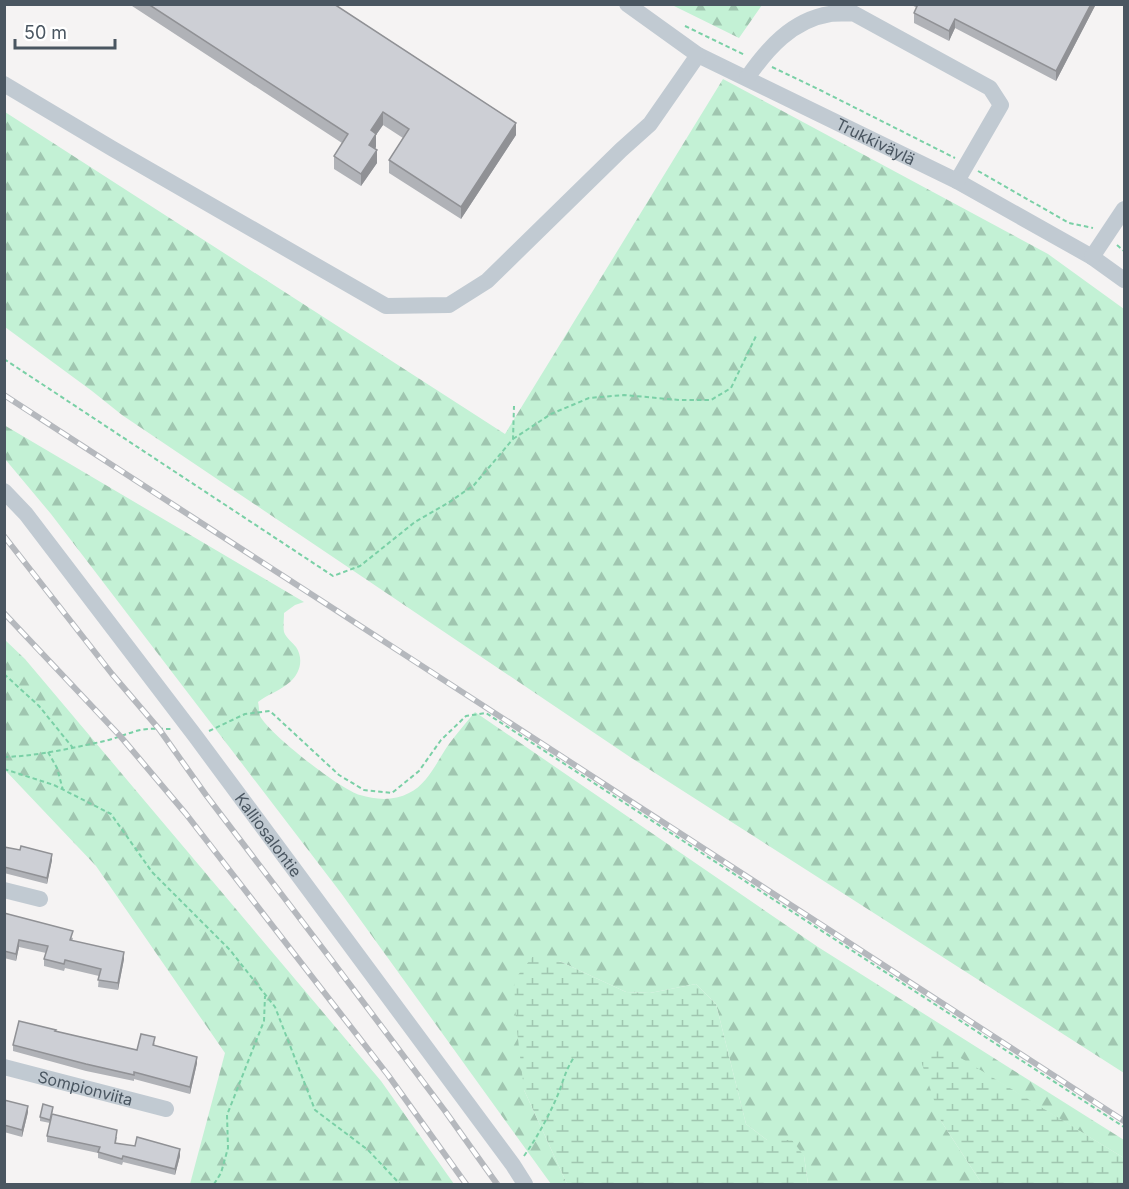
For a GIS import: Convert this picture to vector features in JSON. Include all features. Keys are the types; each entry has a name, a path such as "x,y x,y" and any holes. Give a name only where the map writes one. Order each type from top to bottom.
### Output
{"street":[{"name":"Trukkiväylä","path":"627,4 698,56 957,181 1092,257 1125,280"},
{"path":"747,78 779,38 804,22 829,14 854,13 990,88 1001,105 957,181"},
{"path":"4,84 386,306 449,305 487,281 650,124 698,56"},
{"path":"1092,257 1125,209"},
{"name":"Kalliosalontie","path":"4,491 26,514 196,737 513,1165 525,1185"},
{"path":"4,890 40,899"},
{"name":"Sompionviita","path":"4,1067 166,1110"}],"path":[{"path":"680,24 820,90 966,164 1069,223 1092,227 1125,251"},
{"path":"4,359 333,576 360,566 415,522 474,485 513,439 551,414 589,398 624,395 679,400 711,400 731,388 756,336"},
{"path":"513,439 514,406"},
{"path":"4,674 39,706 73,748"},
{"path":"196,737 245,714 270,711 339,775 364,790 393,793 419,771 441,740 466,717 486,713 1125,1127"},
{"path":"4,757 73,748 121,737 139,730 172,729"},
{"path":"48,752 57,768 63,790"},
{"path":"4,769 54,785 111,814 152,872 230,950 275,1007 315,1110 368,1150 400,1185"},
{"path":"214,1185 221,1173 228,1148 227,1115 264,1020 265,994"},
{"path":"513,1165 524,1156 539,1132 559,1091 565,1071 574,1057"}],"green space":[{"path":"672,5 762,5 739,38"},
{"path":"723,79 1048,254 1124,309 1124,1073 630,757 122,415 5,327 5,112 505,434"},
{"path":"4,425 304,602 284,613 284,632 300,656 298,670 286,685 258,702 260,716 266,724 322,773 360,795 385,799 403,796 422,784 449,744 475,712 818,947 1124,1140 1124,1158 938,1045 941,1121 982,1184 808,1184 804,1156 767,1140 746,1124 716,1004 696,984 650,993 626,992 559,961 524,1090 567,1184 551,1184 341,893 51,514 5,459"},
{"path":"4,639 25,659 381,1081 454,1184 190,1184 225,1053 96,866 5,770"},
{"path":"534,955 559,961 626,992 650,993 696,984 716,1004 746,1124 767,1140 792,1140 804,1156 808,1184 567,1184 524,1090 516,1022 514,980"},
{"path":"938,1044 1124,1158 1124,1184 982,1184 941,1121 921,1061"}],"building":[{"path":"148,4 334,4 516,123 461,207 389,160 409,129 383,112 371,130 376,134 369,145 377,150 361,174 334,156 348,134"},
{"path":"918,4 1091,4 1056,71 955,19 949,31 914,13"},
{"path":"21,846 52,854 47,878 4,867 4,847 20,850"},
{"path":"4,913 73,931 70,940 124,952 118,983 98,980 101,969 65,960 64,964 44,959 48,946 19,940 16,954 4,951"},
{"path":"19,1021 137,1050 141,1034 155,1037 153,1045 197,1057 190,1087 13,1045"},
{"path":"4,1100 28,1106 22,1130 4,1125"},
{"path":"43,1104 53,1107 50,1120 40,1117"},
{"path":"52,1114 117,1130 115,1143 135,1146 137,1137 180,1149 175,1169 123,1156 122,1159 98,1152 100,1147 47,1136"}],"railway":[{"path":"4,395 1124,1121"},
{"path":"4,536 112,674 159,729 497,1184"},
{"path":"4,613 121,737 186,814 388,1075 466,1184"}]}
